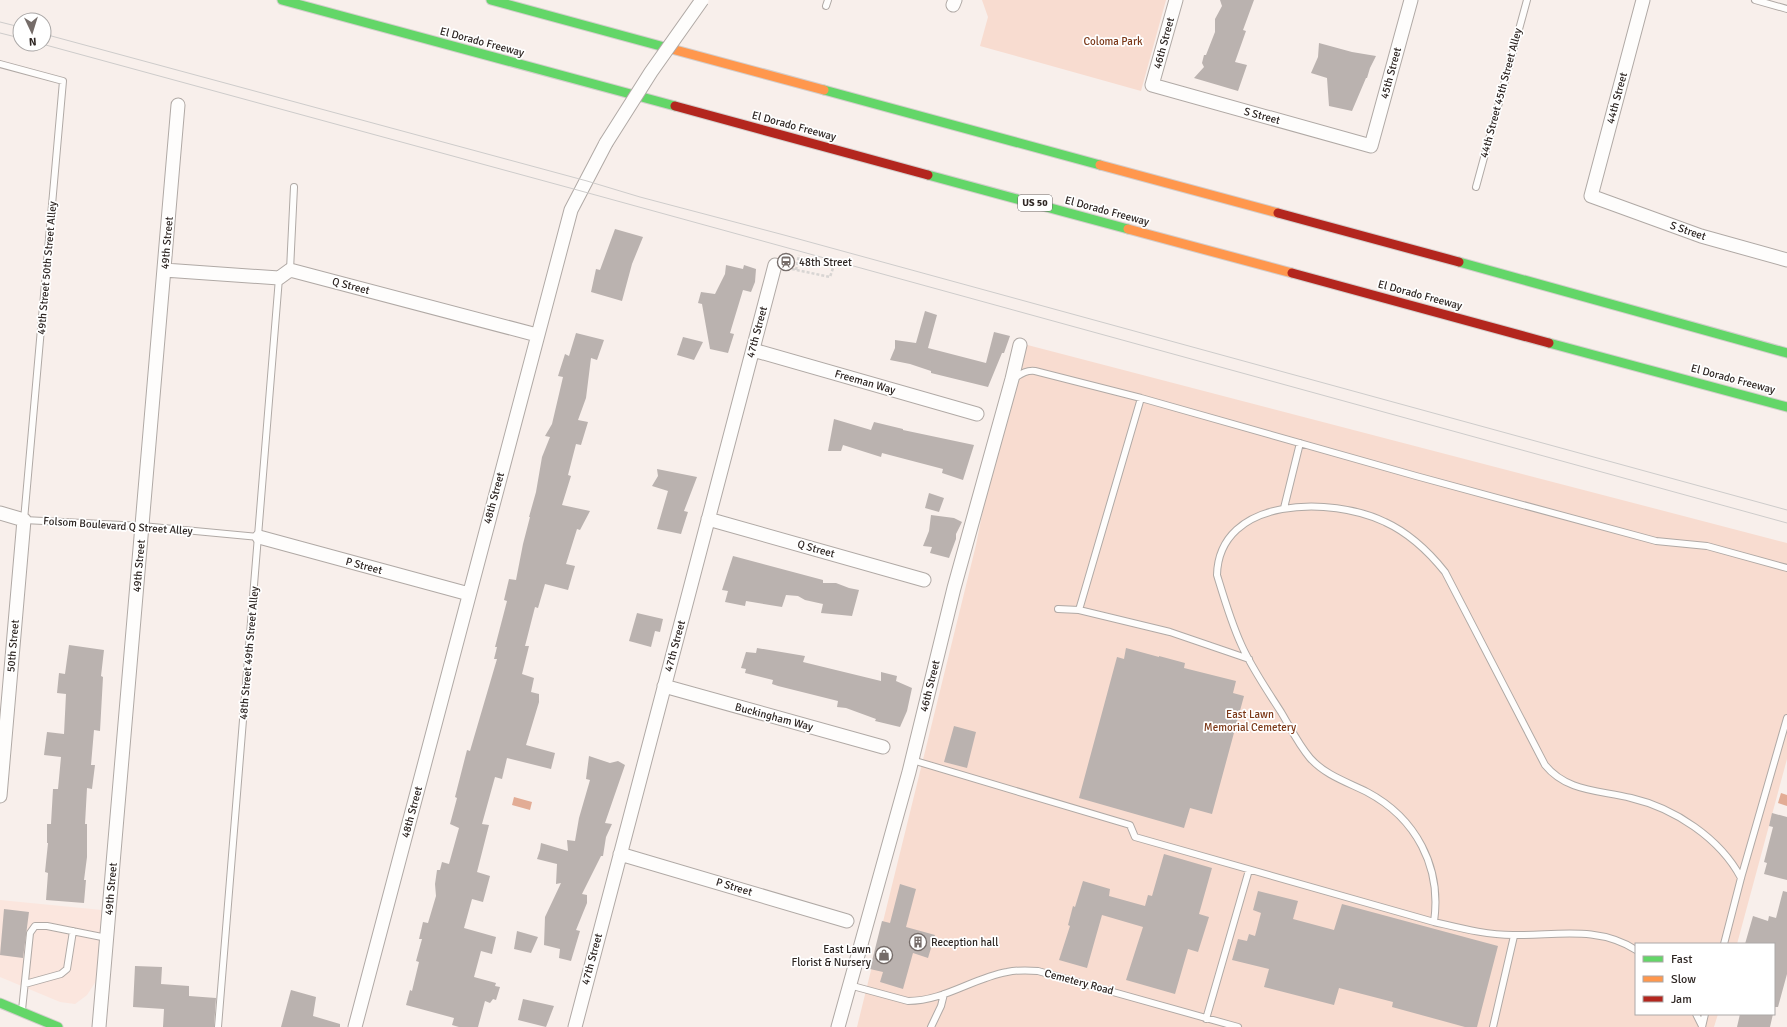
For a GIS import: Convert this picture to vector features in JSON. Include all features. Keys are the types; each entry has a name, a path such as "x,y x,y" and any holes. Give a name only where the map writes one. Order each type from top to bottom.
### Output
{"main road":[{"name":"El Dorado Freeway","path":"282,0 1787,407"},
{"path":"491,0 1572,293 1787,353"},
{"path":"0,1003 58,1027"}],"street":[{"name":"48th Street","path":"355,1027 570,210 606,144 651,72 702,0"},
{"name":"46th Street","path":"1152,85 1176,0"},
{"name":"45th Street","path":"1371,146 1411,0"},
{"name":"44th Street","path":"1591,196 1644,0"},
{"name":"S Street","path":"1152,85 1371,146"},
{"name":"49th Street","path":"99,1027 178,105"},
{"name":"S Street","path":"1591,196 1701,236 1787,260"},
{"name":"47th Street","path":"579,1026 620,854 775,265"},
{"path":"164,270 280,278 290,270"},
{"name":"Q Street","path":"290,270 537,335"},
{"name":"46th Street","path":"838,1027 912,760 954,588 1020,345"},
{"name":"Freeman Way","path":"753,350 977,414"},
{"path":"0,513 24,520"},
{"name":"Q Street","path":"708,519 924,580"},
{"name":"50th Street","path":"0,796 24,520"},
{"name":"P Street","path":"259,537 469,594"},
{"name":"Buckingham Way","path":"664,686 883,747"},
{"name":"P Street","path":"620,854 847,921"}],"lane":[{"name":"44th Street 45th Street Alley","path":"1476,187 1527,0"},
{"path":"1755,0 1787,9"},
{"name":"49th Street 50th Street Alley","path":"0,64 63,81 24,520"},
{"path":"290,270 294,187"},
{"name":"48th Street 49th Street Alley","path":"218,1027 280,278"},
{"path":"1012,379 1023,372 1029,370 1035,371 1141,398 1656,541 1707,546 1787,568"},
{"path":"1079,610 1141,398"},
{"path":"1284,508 1300,443"},
{"path":"1434,922 1436,910 1433,875 1428,858 1415,833 1405,820 1382,800 1338,778 1315,764 1299,743 1241,644 1217,575 1218,564 1225,544 1232,534 1242,525 1254,518 1284,508 1305,506 1324,507 1366,515 1384,521 1400,530 1435,559 1445,572 1545,765 1552,774 1570,785 1633,798 1661,808 1678,817 1694,827 1718,847 1729,859 1741,878"},
{"name":"Folsom Boulevard Q Street Alley","path":"24,520 142,526 259,537"},
{"path":"1058,609 1079,610 1170,632 1249,658"},
{"path":"1724,943 1741,878 1787,718"},
{"path":"912,760 1130,826 1135,837 1434,922 1484,933 1514,936 1555,933 1595,935 1613,939 1635,950"},
{"path":"1206,1019 1249,870"},
{"path":"22,1012 30,933 35,926 47,926 107,938"},
{"path":"25,984 61,974 67,969 73,931"},
{"path":"1493,1027 1514,936"},
{"name":"Cemetery Road","path":"849,985 908,1001 929,999 1006,972 1021,970 1038,971 1057,975 1238,1027"},
{"path":"931,1027 941,1006 944,994"},
{"path":"1696,1015 1702,1027"},
{"path":"1702,1027 1705,1015"}],"path":[{"path":"796,270 799,255"},
{"path":"775,265 830,277 834,265"}],"shaded area":[{"path":"1781,793 1787,795 1787,806 1778,803"},
{"path":"514,797 532,802 530,810 512,805"},
{"path":"0,900 102,910 98,978 87,995 75,1004 60,1002 0,977"}],"green space":[{"name":"Coloma Park","path":"982,0 1166,0 1141,91 980,46 988,17"},
{"name":"East Lawn Memorial Cemetery","path":"1016,342 1787,543 1787,759 1737,943 1635,943 1635,1015 1718,1015 1714,1027 857,1027 976,545"}],"building":[{"path":"1220,0 1254,0 1243,30 1246,31 1235,62 1247,65 1238,91 1194,78 1204,67 1202,63 1204,55 1206,55 1215,32 1215,19 1222,6"},
{"path":"1319,43 1352,52 1376,56 1352,111 1329,106 1327,78 1311,73 1318,57"},
{"path":"615,229 643,237 632,264 622,301 591,292 596,269 600,270"},
{"path":"726,265 743,269 744,265 756,269 755,282 751,292 743,290 730,333 734,334 728,353 710,349 702,304 698,303 701,292 715,294 725,274"},
{"path":"925,311 937,315 928,348 986,363 994,332 1010,336 1004,353 1002,353 988,387 931,373 931,371 910,364 890,360 895,348 895,340 916,343"},
{"path":"576,333 604,340 597,360 591,358 586,398 578,420 588,422 581,445 576,444 568,475 571,476 562,505 590,511 580,530 577,529 566,564 575,566 568,590 545,584 538,608 535,607 525,646 529,646 522,674 534,678 531,692 539,694 539,702 526,745 555,753 551,769 507,758 502,779 495,777 482,824 489,825 477,872 490,876 483,902 472,899 464,928 496,937 492,954 481,951 474,977 496,983 495,986 500,987 496,1000 493,999 490,1003 485,1001 478,1027 459,1027 452,1025 454,1018 406,1005 410,990 412,991 419,962 416,961 422,939 419,939 423,922 428,923 436,896 435,884 437,870 440,870 442,862 449,864 459,828 450,824 457,798 455,797 467,750 470,751 497,659 494,659 497,647 495,647 507,601 504,600 509,579 516,580 529,517 536,492 542,457 550,437 545,436 552,424 563,377 558,376 565,354 569,356"},
{"path":"683,337 703,342 694,360 677,355"},
{"path":"834,419 871,430 874,422 903,430 974,445 963,480 942,473 943,469 882,453 881,457 843,445 841,451 828,451"},
{"path":"657,469 697,477 684,511 688,512 681,534 657,529 668,491 652,486 658,476"},
{"path":"929,493 944,498 939,512 925,508"},
{"path":"931,515 954,518 962,522 956,534 956,539 949,558 930,553 932,547 923,546 929,531"},
{"path":"733,556 823,580 823,583 836,583 859,590 852,616 821,613 823,604 805,600 798,596 786,595 782,607 746,601 745,606 725,602 728,591 722,590"},
{"path":"637,613 663,619 660,632 655,631 651,647 629,641"},
{"path":"69,645 104,650 101,676 103,677 100,731 94,730 91,765 95,765 92,789 87,788 85,824 87,824 87,857 84,880 86,880 84,903 46,900 48,873 45,872 48,843 47,824 51,824 53,789 58,789 61,757 44,755 47,732 64,734 66,694 57,693 59,673 65,674"},
{"path":"757,648 805,656 803,662 881,681 881,672 897,676 896,681 912,688 907,711 900,727 875,721 876,719 846,708 837,707 838,701 778,686 772,684 773,680 745,673 746,669 741,668 746,652 756,653"},
{"path":"1126,648 1185,663 1184,668 1236,681 1233,693 1244,696 1212,814 1190,808 1184,828 1079,798 1117,657 1124,659"},
{"path":"954,726 976,732 967,768 944,762"},
{"path":"589,756 610,763 618,761 625,765 605,823 612,824 606,837 603,856 601,856 582,894 587,895 587,903 576,930 580,931 571,961 559,958 560,949 544,945 545,917 561,883 556,884 557,864 537,859 541,843 568,851 567,840 575,841 579,818 590,780 586,779"},
{"path":"1772,813 1787,817 1787,880 1764,874 1767,863 1764,862 1773,827 1769,826"},
{"path":"1164,854 1212,868 1199,914 1209,917 1198,952 1188,949 1175,994 1126,980 1143,927 1102,915 1087,968 1059,960 1070,926 1068,925 1073,906 1075,907 1083,881 1110,889 1109,896 1145,906 1148,895 1152,896"},
{"path":"900,884 916,889 906,927 935,935 928,958 913,953 903,989 880,982 883,972 870,969 882,921 890,923"},
{"path":"1258,891 1298,901 1293,919 1334,930 1342,904 1498,946 1477,1027 1465,1027 1392,1007 1393,1002 1339,988 1334,1005 1264,987 1269,969 1232,960 1238,939 1247,941 1249,934 1255,936 1261,913 1253,910"},
{"path":"1783,891 1787,892 1787,974 1778,1007 1775,1007 1775,943 1745,943 1753,916 1768,921 1769,916 1776,918"},
{"path":"4,909 29,912 23,958 0,955"},
{"path":"517,931 538,937 531,953 514,949"},
{"path":"135,966 162,967 161,984 189,986 189,996 216,998 214,1027 163,1027 164,1009 133,1007"},
{"path":"291,990 316,997 313,1016 340,1024 340,1027 281,1027"},
{"path":"523,999 554,1006 546,1027 518,1020"},
{"path":"1740,1015 1773,1015 1770,1027 1737,1027"}],"tram line":[{"path":"0,22 12,25"},
{"path":"0,33 12,36"},
{"path":"52,36 587,181 640,197 784,235 1787,510"},
{"path":"52,47 1787,523"}],"traffic: fast":[{"path":"282,0 675,106"},
{"path":"491,0 668,48"},
{"path":"824,90 1100,165"},
{"path":"928,175 1128,229"},
{"path":"1459,262 1787,353"},
{"path":"1549,343 1787,407"},
{"path":"0,1003 58,1027"}],"traffic: slow":[{"path":"668,48 824,90"},
{"path":"1100,165 1278,213"},
{"path":"1128,229 1292,273"}],"traffic: jam":[{"path":"675,106 928,175"},
{"path":"1278,213 1459,262"},
{"path":"1292,273 1549,343"}],"place":[{"name":"48th Street","path":"786,262"},
{"name":"Reception hall","path":"918,942"},
{"name":"East Lawn Florist & Nursery","path":"884,955"}]}
